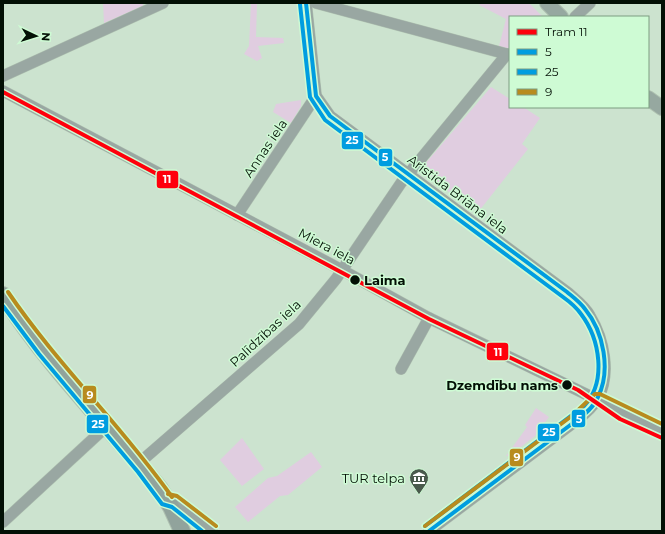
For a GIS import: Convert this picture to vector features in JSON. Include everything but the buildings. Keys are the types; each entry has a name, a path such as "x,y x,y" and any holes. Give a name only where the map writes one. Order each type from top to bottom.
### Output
{"highway":[{"path":"3,294 18,318 34,339 139,463 167,500 182,531"}],"main road":[{"path":"547,3 560,16"},
{"path":"649,99 662,108"}],"street":[{"path":"3,76 164,3"},
{"name":"Aristida Briāna iela","path":"306,3 316,96 330,116 340,125 567,292 584,308 590,315 598,333 604,361 605,380 597,399"},
{"path":"316,3 509,54"},
{"path":"576,16 590,3"},
{"name":"Palīdzības iela","path":"139,463 299,324 342,270 408,174 509,54"},
{"name":"Miera iela","path":"3,91 237,214 429,318 597,399 660,426"},
{"name":"Annas iela","path":"237,214 316,96"},
{"path":"401,369 429,318"},
{"path":"429,531 577,420 597,399"},
{"path":"3,522 108,426"},
{"path":"167,500 174,502 212,531"}],"shaded area":[{"path":"103,3 143,3 143,6 104,23"},
{"path":"251,3 257,4 256,37 283,38 284,43 258,46 262,58 257,61 244,54 249,46"},
{"path":"481,3 529,3 542,16 509,16 509,50 499,46 506,19 479,5"},
{"path":"491,87 509,98 509,108 525,108 540,118 522,144 528,149 479,211 418,172"},
{"path":"301,100 301,106 291,123 273,112 276,104"},
{"path":"536,408 549,417 535,436 509,456 506,456 527,427 525,425"},
{"path":"242,438 264,469 242,486 220,460"},
{"path":"311,452 322,467 288,495 280,496 248,522 235,507 268,478 277,476"}],"tram line":[{"name":"11","path":"3,92 429,319 578,390 620,419 662,438"}],"transit line":[{"name":"5","path":"306,3 316,96 330,116 574,298 583,306 592,318 604,352 605,364 602,387 592,407 580,418 429,531"},
{"name":"25","path":"300,4 310,97 325,120 570,303 579,311 588,324 596,348 598,360 596,385 584,406 425,526"},
{"name":"9","path":"8,292 27,319 132,445 172,497"},
{"name":"25","path":"3,306 39,354 138,472 162,504 172,507 202,531"},
{"name":"9","path":"425,526 573,415 595,394 600,394 662,424"},
{"name":"9","path":"168,494 177,496 216,526"}],"place":[{"name":"Laima","path":"355,280"},
{"name":"Dzemdību nams","path":"567,385"},
{"name":"TUR telpa","path":"419,495"}]}
